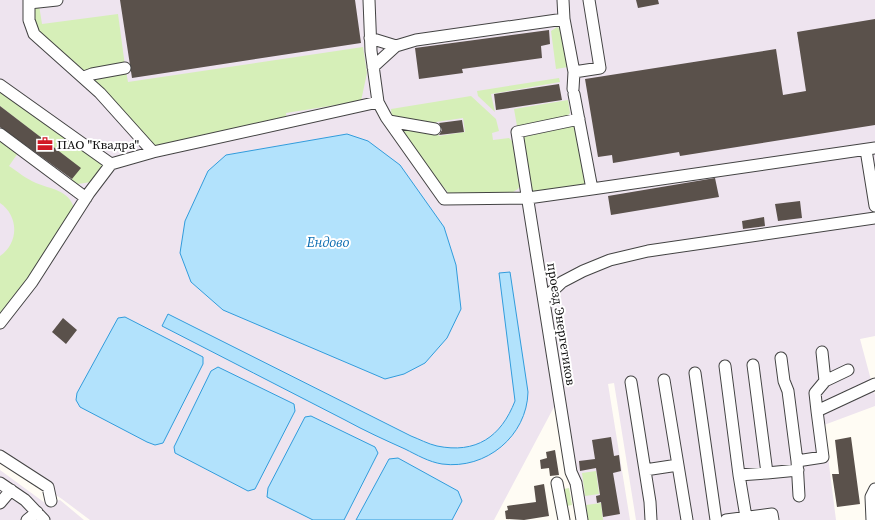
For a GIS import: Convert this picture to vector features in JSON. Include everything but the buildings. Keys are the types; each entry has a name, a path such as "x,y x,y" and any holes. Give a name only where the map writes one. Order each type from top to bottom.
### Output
{"street":[{"path":"57,0 29,2 29,20 34,34 84,77 153,152"},
{"path":"369,0 370,38 378,102 389,121 444,199 528,198 871,149 875,206"},
{"path":"564,0 564,19 574,72 574,91 592,189"},
{"path":"574,72 600,68 589,0"},
{"path":"373,67 396,46 416,40 564,19"},
{"path":"370,38 396,46"},
{"path":"84,77 124,68"},
{"path":"0,85 111,164"},
{"path":"0,323 32,282 86,198 111,164 153,152 378,102"},
{"name":"проезд Энергетиков","path":"579,119 516,132 528,198 571,472 576,482 582,520"},
{"path":"389,121 436,129"},
{"path":"0,134 86,198"},
{"path":"544,299 562,282 583,271 610,260 648,251 875,218"},
{"path":"822,352 825,381"},
{"path":"780,358 784,381 788,391 797,465 799,496"},
{"path":"753,365 767,473"},
{"path":"725,366 746,517"},
{"path":"739,475 767,473 823,458 814,393 825,381 848,370"},
{"path":"695,373 716,520"},
{"path":"664,380 687,520"},
{"path":"631,382 645,470 651,520"},
{"path":"816,411 875,384"},
{"path":"0,456 48,488 51,501"},
{"path":"645,470 678,465"},
{"path":"0,483 25,500 40,516 26,520"},
{"path":"557,483 564,520"},
{"path":"872,520 871,497 875,489"},
{"path":"0,503 11,490"},
{"path":"726,520 772,514 773,520"}],"shaded area":[{"path":"0,0 875,0 875,336 860,339 875,395 875,406 824,425 836,520 636,520 614,383 608,384 630,520 576,520 555,405 494,520 90,520 62,499 0,459"},
{"path":"0,470 45,503 60,500 84,520 0,520"}],"green space":[{"path":"39,5 42,24 118,14 125,66 81,72 35,31 33,7"},
{"path":"557,27 563,31 568,67 556,69 551,31"},
{"path":"363,47 367,73 361,101 286,113 287,120 154,148 92,82 93,78 126,71 128,82"},
{"path":"559,78 560,82 491,94 495,112 478,96 477,91"},
{"path":"0,89 103,162 102,168 91,182 78,184 70,181 80,168 0,106"},
{"path":"471,96 496,119 499,131 492,133 493,140 509,138 512,141 520,185 518,189 508,195 450,195 394,126 437,131 439,136 465,132 463,118 436,122 437,127 392,120 391,109"},
{"path":"568,100 570,113 566,118 517,126 514,109"},
{"path":"575,125 585,183 583,185 532,193 523,137"},
{"path":"0,139 18,153 9,166 32,181 58,191 68,197 74,208 25,284 0,316 0,256 11,244 14,230 11,215 0,203"},
{"path":"596,471 599,494 585,496 582,473"},
{"path":"569,488 572,505 567,506 564,489"},
{"path":"601,503 603,520 588,520 586,505"}],"water":[{"name":"Ендово","path":"347,134 368,141 400,165 444,227 456,265 461,309 447,338 425,363 404,374 385,379 223,310 191,282 180,253 185,221 208,171 226,155"},
{"path":"510,272 528,392 526,408 520,423 512,436 501,447 474,461 458,464 442,464 423,458 360,428 162,326 168,314 411,436 437,446 451,448 464,447 475,445 494,433 509,414 515,401 499,273"},
{"path":"125,317 203,357 203,364 163,443 155,445 147,442 80,407 76,400 77,393 118,318"},
{"path":"218,367 294,404 295,411 255,489 248,491 175,453 174,447 211,371"},
{"path":"311,416 375,447 378,453 344,520 313,520 267,497 268,488 305,417"},
{"path":"398,458 458,491 462,501 452,520 356,520 389,459"}],"place":[{"name":"ПАО \"Квадра\"","path":"45,144"}]}
